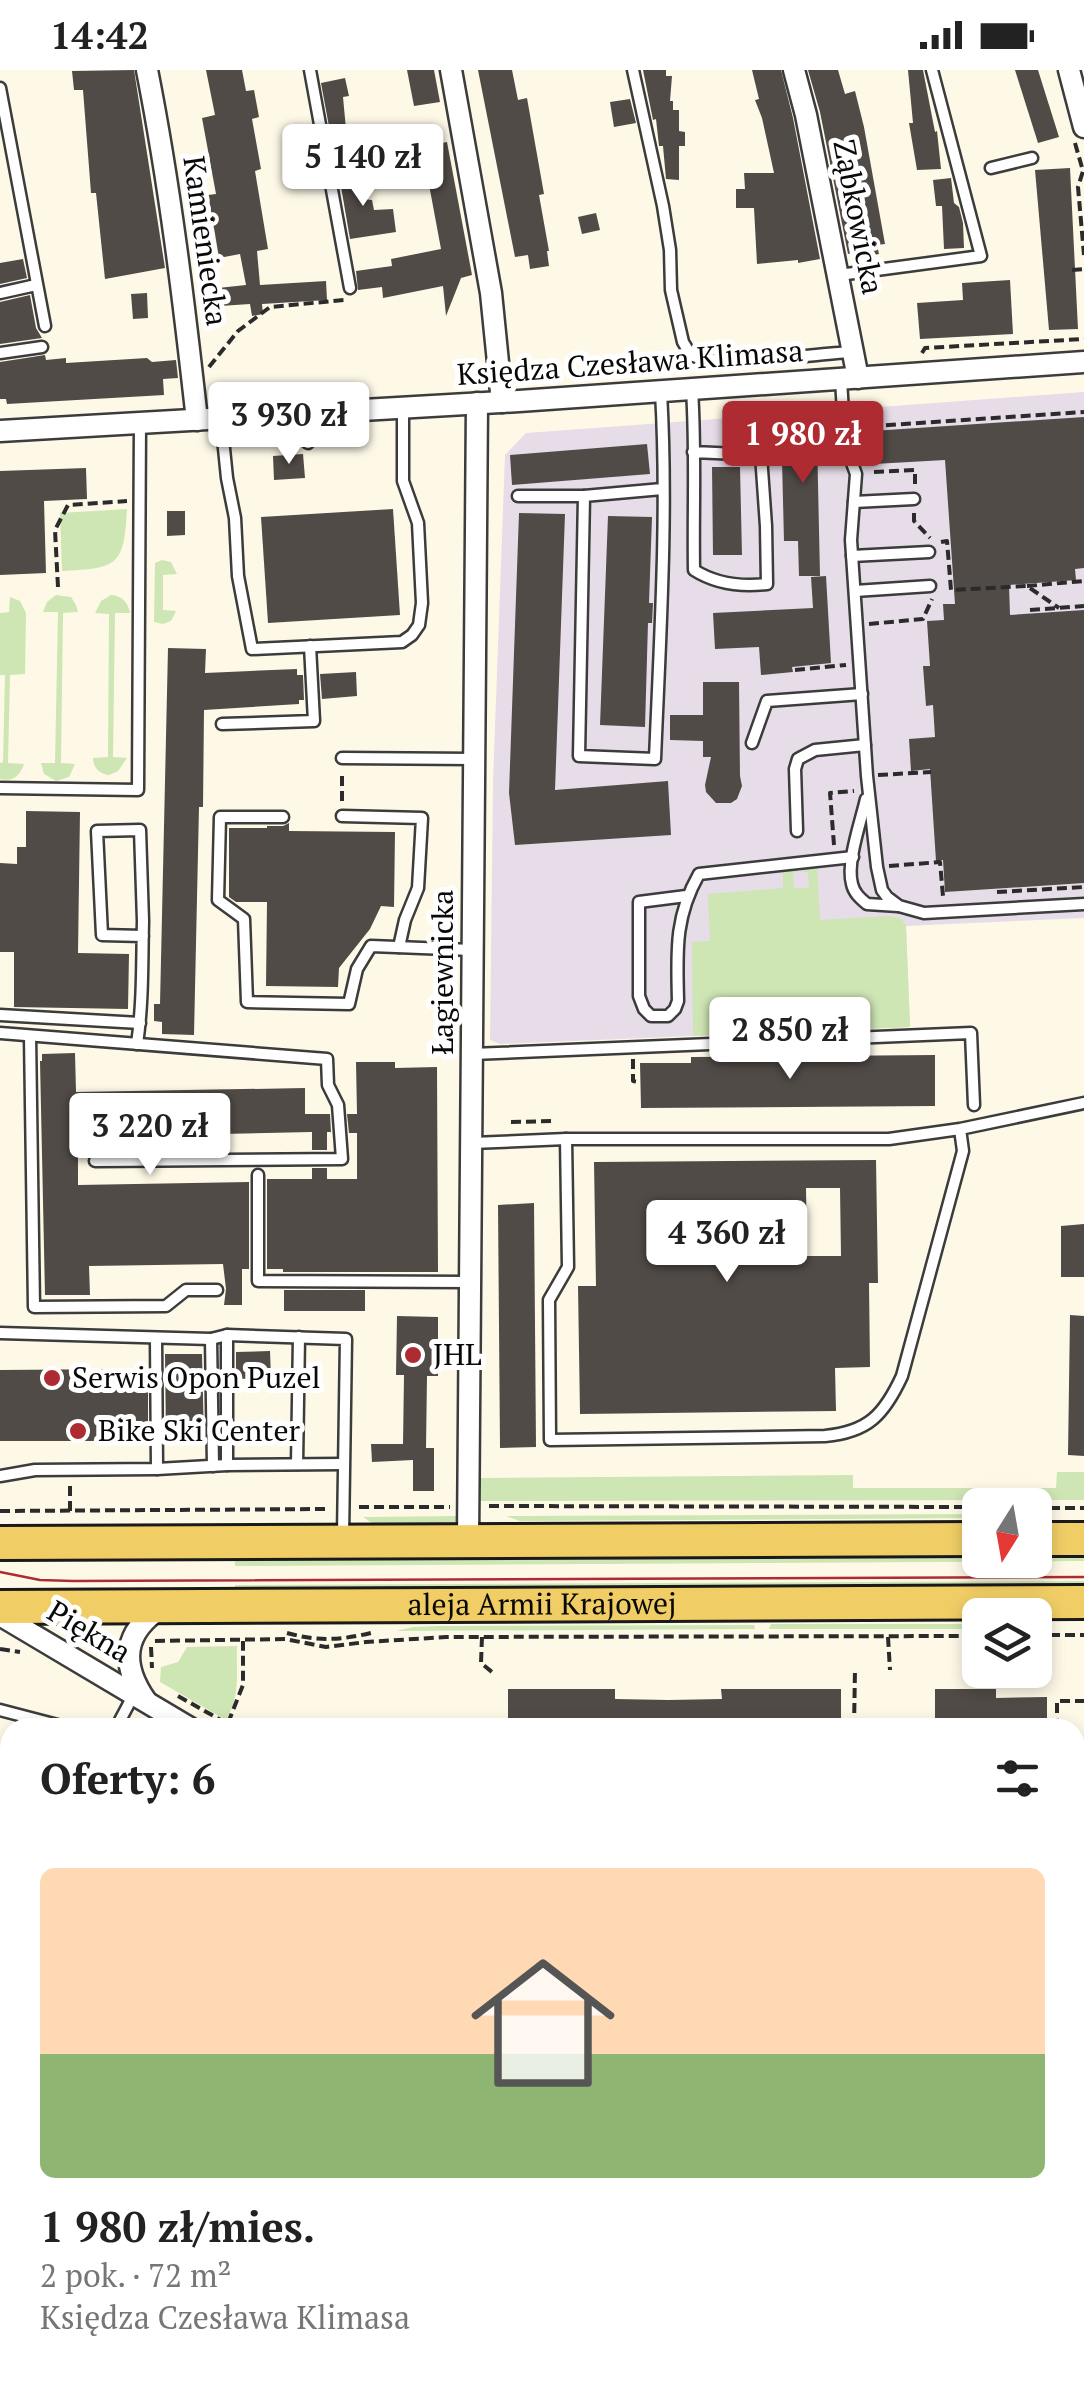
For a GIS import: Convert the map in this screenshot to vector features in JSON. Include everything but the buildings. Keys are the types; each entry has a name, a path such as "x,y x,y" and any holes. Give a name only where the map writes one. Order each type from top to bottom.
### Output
{"main road":[{"name":"aleja Armii Krajowej","path":"0,1543 962,1539"},
{"path":"1052,1539 1084,1539"},
{"name":"aleja Armii Krajowej","path":"0,1606 1084,1602"}],"street":[{"name":"Kamieniecka","path":"148,70 169,196 197,420"},
{"path":"451,70 491,293 502,402"},
{"name":"Ząbkowicka","path":"794,70 854,352 849,378"},
{"path":"1069,70 1080,136"},
{"name":"Księdza Czesława Klimasa","path":"0,431 692,390 1084,362"},
{"name":"Łagiewnicka","path":"468,1542 477,403"},
{"name":"Piękna","path":"140,1698 130,1672 129,1650 139,1626 164,1606"},
{"name":"Piękna","path":"0,1614 173,1718"}],"lane":[{"path":"310,70 350,288"},
{"path":"632,70 663,206 672,290 687,350 716,361 854,352"},
{"path":"840,275 981,256 932,70"},
{"path":"0,88 45,326"},
{"path":"991,168 1032,158"},
{"path":"0,293 36,285"},
{"path":"0,353 42,346"},
{"path":"849,378 845,444 856,474 852,556 868,788 880,884 887,898 924,913 1084,904"},
{"path":"692,390 694,570 712,582 767,584 761,456 694,452"},
{"path":"584,496 579,756 655,758 661,391"},
{"path":"221,419 236,518 238,576 252,649 402,642 420,624 422,603 418,523 403,482 403,408"},
{"path":"308,442 309,414"},
{"path":"0,788 138,790 140,423"},
{"path":"518,496 584,496 662,489"},
{"path":"854,502 914,499"},
{"path":"852,556 932,547"},
{"path":"855,591 933,589"},
{"path":"222,724 314,721 310,646"},
{"path":"752,743 767,701 862,694"},
{"path":"797,831 798,759 814,750 865,745"},
{"path":"342,758 474,760"},
{"path":"868,788 850,880 862,900 875,906 900,906"},
{"path":"342,816 422,818 418,888 399,948"},
{"path":"283,817 220,817 218,900 244,919 248,1002 349,1004 357,969 371,946 473,950"},
{"path":"138,1044 143,936 140,830 97,830 102,935 143,936"},
{"path":"686,896 639,902 639,996 651,1016 668,1016 678,1001 677,940 686,896 699,874 853,858"},
{"path":"0,1015 140,1023"},
{"path":"0,1033 326,1059 328,1084 338,1105 342,1159 95,1161"},
{"path":"472,1054 970,1033 974,1105"},
{"path":"30,1036 34,1307 166,1306 186,1290 217,1290"},
{"path":"472,1143 888,1139 960,1129 1084,1103"},
{"path":"566,1140 568,1267 549,1300 550,1440 825,1436 866,1426 892,1398 902,1376 963,1151 960,1129"},
{"path":"258,1175 258,1282 470,1282"},
{"path":"0,1333 346,1339 344,1542"},
{"path":"227,1335 227,1465"},
{"path":"296,1464 299,1337"},
{"path":"156,1338 157,1469"},
{"path":"210,1339 214,1466"},
{"path":"0,1476 35,1470 343,1464"},
{"path":"124,1718 140,1698"},
{"path":"0,1710 31,1718"}],"path":[{"path":"1080,136 1083,171 1078,186 1084,255"},
{"path":"1072,270 1084,269"},
{"path":"192,373 206,372 238,331 270,307 348,299 350,288"},
{"path":"920,358 924,348 1084,339"},
{"path":"853,443 874,426 1084,412"},
{"path":"874,472 914,470"},
{"path":"58,588 55,530 68,505 129,500"},
{"path":"932,547 947,541 950,590 1084,581"},
{"path":"1026,586 1059,608"},
{"path":"864,624 922,620 933,589"},
{"path":"1030,610 1084,606"},
{"path":"795,670 851,665"},
{"path":"342,758 342,816"},
{"path":"867,776 931,772"},
{"path":"934,862 940,862 942,896"},
{"path":"996,892 1084,887"},
{"path":"632,1048 632,1082 640,1082"},
{"path":"511,1122 556,1121"},
{"path":"70,1510 71,1470"},
{"path":"475,1506 962,1508"},
{"path":"353,1507 459,1507"},
{"path":"1052,1508 1084,1508"},
{"path":"0,1511 332,1509"},
{"path":"1052,1635 1084,1636"},
{"path":"72,1636 124,1641"},
{"path":"152,1671 151,1641 279,1636 326,1647 372,1639 482,1637 962,1636"},
{"path":"482,1637 481,1663 492,1672"},
{"path":"888,1637 890,1670"},
{"path":"230,1718 242,1685 243,1639"},
{"path":"0,1649 33,1653"},
{"path":"854,1718 855,1669"},
{"path":"165,1689 217,1718"},
{"path":"1057,1718 1057,1701 1084,1701"}],"shaded area":[{"path":"1084,392 1084,918 906,926 910,1027 500,1044 490,1040 493,781 505,455 526,433"}],"green space":[{"path":"127,509 123,543 114,561 95,568 62,571 60,513"},
{"path":"171,562 177,574 163,575 163,610 176,611 171,621 163,624 154,622 155,563"},
{"path":"56,595 71,597 78,612 63,613 61,763 75,764 69,777 56,781 44,774 41,763 55,763 58,612 43,612"},
{"path":"111,595 124,600 130,613 115,613 113,757 127,758 118,771 109,775 98,770 93,758 108,757 109,614 95,613 101,601"},
{"path":"10,597 20,601 26,613 25,674 10,675 8,763 24,764 15,777 5,780 0,779 5,675 0,675 0,613 9,612"},
{"path":"817,867 820,920 888,916 901,918 906,926 910,1027 693,1036 692,942 710,941 708,894 783,888 783,869 797,869 793,873 794,888 809,888 808,872 802,869"},
{"path":"1057,1472 1084,1472 1084,1500 1052,1500 1052,1488 1056,1488"},
{"path":"853,1475 853,1488 962,1488 962,1500 475,1501 476,1478"},
{"path":"962,1514 962,1518 520,1521 506,1516"},
{"path":"460,1516 452,1527 378,1527 363,1517"},
{"path":"1052,1551 1084,1551 1084,1561 1052,1561"},
{"path":"962,1552 962,1562 235,1566 235,1555"},
{"path":"1084,1581 1084,1590 235,1595 235,1585"},
{"path":"771,1624 962,1624 962,1629 769,1629"},
{"path":"754,1625 755,1629 396,1631 436,1626"},
{"path":"237,1646 236,1693 227,1718 160,1682 161,1667 178,1662 187,1647"}],"tram line":[{"path":"0,1572 40,1580 73,1581 1084,1577"}],"place":[{"name":"JHL","path":"413,1355"},
{"name":"Serwis Opon Puzel","path":"52,1378"},
{"name":"Bike Ski Center","path":"78,1431"}]}
